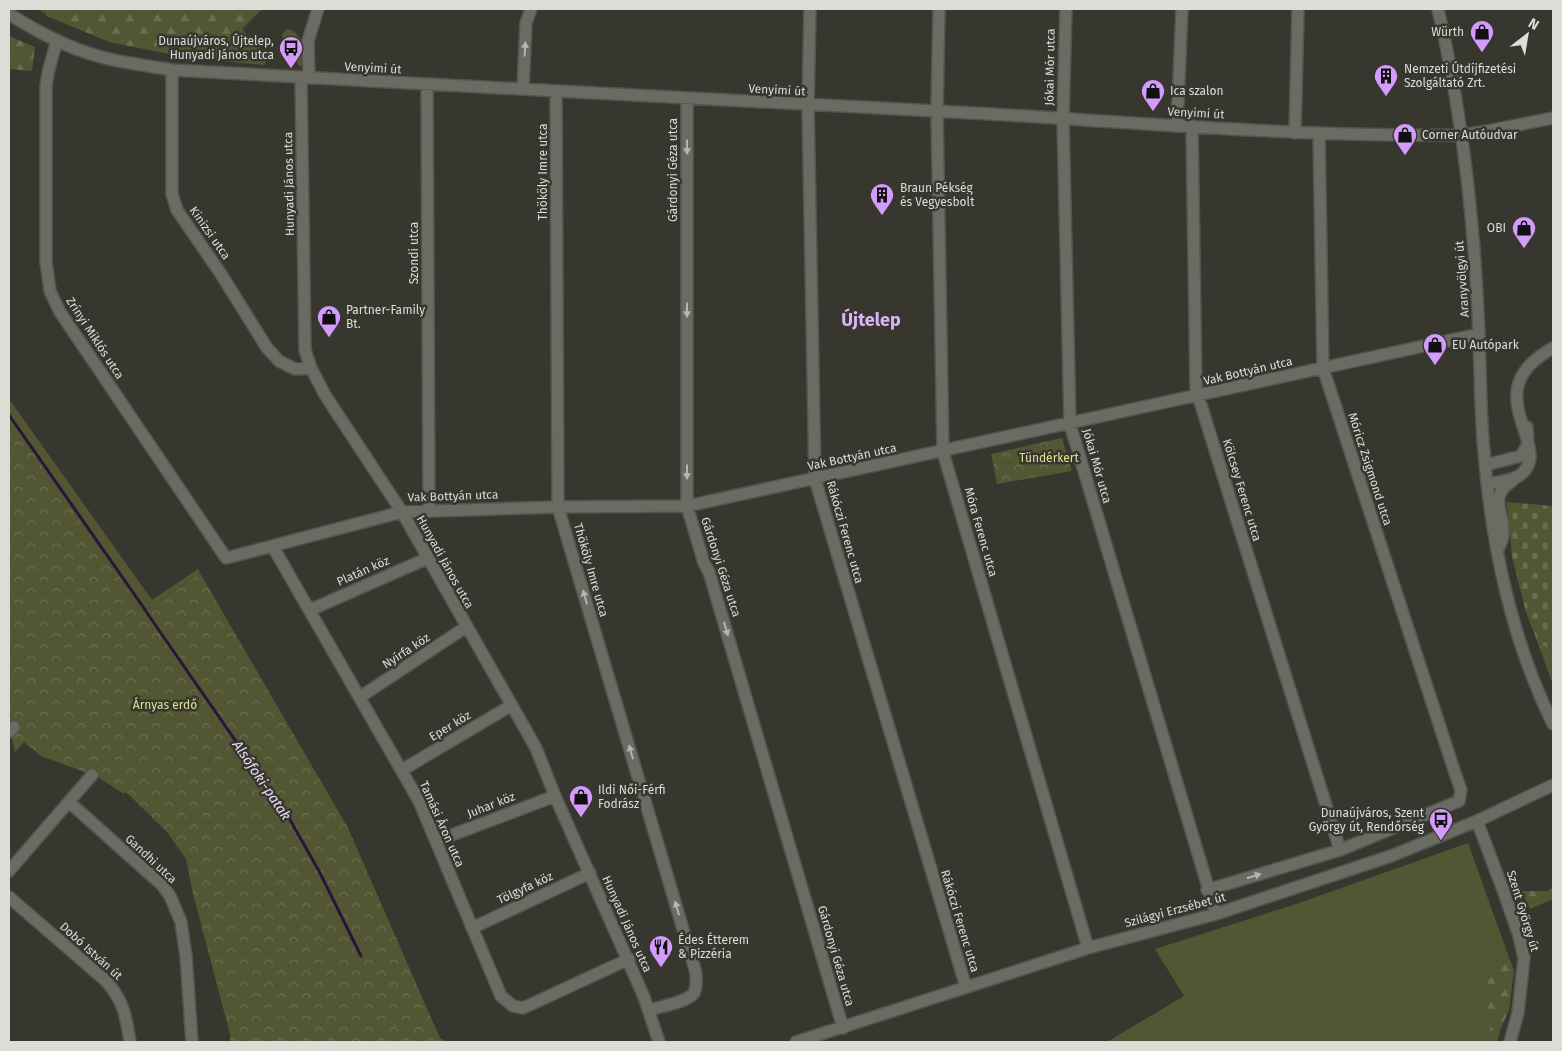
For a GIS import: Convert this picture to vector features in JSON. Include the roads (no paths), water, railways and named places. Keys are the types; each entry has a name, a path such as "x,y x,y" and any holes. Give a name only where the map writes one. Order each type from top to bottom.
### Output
{"street":[{"name":"Hunyadi János utca","path":"318,9 308,41 305,78 305,350 311,368 325,395 402,512 536,748 629,959 649,1010 658,1042"},
{"path":"523,89 526,23 531,9"},
{"name":"Rákóczi Ferenc utca","path":"810,9 808,106 815,479 966,986"},
{"name":"Móra Ferenc utca","path":"939,9 937,111 943,452 1088,948"},
{"name":"Jókai Mór utca","path":"1066,9 1063,119 1070,424 1207,890 1216,914"},
{"path":"1178,126 1182,9"},
{"path":"1294,132 1298,9"},
{"name":"Aranyvölgyi út","path":"1438,9 1461,135 1472,228 1487,484 1498,549 1520,644 1541,700 1553,724"},
{"name":"Venyimi út","path":"9,14 57,40 85,52 119,62 172,70 808,106 937,111 1319,134 1461,135 1486,132 1553,118"},
{"name":"Zrínyi Miklós utca","path":"57,40 48,69 46,85 46,262 50,291 60,312 226,558"},
{"name":"Kinizsi utca","path":"172,70 172,194 178,210 222,274 267,348 279,360 295,368 311,368"},
{"name":"Szondi utca","path":"427,85 429,510"},
{"name":"Thököly Imre utca","path":"556,91 558,507 696,973 694,993 687,999 649,1010"},
{"name":"Gárdonyi Géza utca","path":"687,98 688,506 704,563 712,582 842,1028"},
{"name":"Kölcsey Ferenc utca","path":"1192,126 1195,371 1198,396 1340,850"},
{"name":"Móricz Zsigmond utca","path":"1319,134 1323,368 1461,790 1459,801"},
{"name":"Vak Bottyán utca","path":"226,558 402,512 558,507 688,506 1479,334"},
{"path":"1487,484 1517,478 1529,469 1537,455 1537,444 1520,399 1521,378 1531,364 1553,348"},
{"path":"1485,465 1521,456 1526,449 1528,437 1526,418"},
{"path":"1483,440 1490,452 1500,459 1507,461"},
{"name":"Aranyvölgyi út","path":"1498,549 1504,535 1498,497 1503,487 1517,478"},
{"name":"Tamási Áron utca","path":"273,547 419,801 500,996 506,1002 518,1008 523,1008 629,959"},
{"name":"Platán köz","path":"310,610 428,558"},
{"name":"Nyírfa köz","path":"360,697 466,627"},
{"name":"Eper köz","path":"402,770 512,705"},
{"path":"9,871 92,775"},
{"name":"Szilágyi Erzsébet út","path":"796,1042 1088,948 1216,914 1391,856 1477,821 1553,785"},
{"name":"Juhar köz","path":"436,841 556,796"},
{"name":"Szilágyi Erzsébet út","path":"1207,890 1340,850 1459,801"},
{"name":"Gandhi utca","path":"69,802 162,885 170,896 181,922 186,956 192,1042"},
{"name":"Szent György út","path":"1477,821 1519,936 1524,958 1518,1013 1510,1042"},
{"name":"Tölgyfa köz","path":"472,928 590,873"},
{"name":"Dobó István út","path":"9,897 114,990 120,999 126,1016 130,1042"}],"waterway":[{"name":"Alsófoki-patak","path":"9,415 146,611"},
{"name":"Alsófoki-patak","path":"147,613 289,818 319,871 361,956"}],"place":[{"name":"Würth","path":"1482,53"},
{"name":"Dunaújváros, Újtelep, Hunyadi János utca","path":"291,69"},
{"name":"Nemzeti Útdíjfizetési Szolgáltató Zrt.","path":"1386,97"},
{"name":"Ica szalon","path":"1153,112"},
{"name":"Corner Autóudvar","path":"1405,156"},
{"name":"Braun Pékség és Vegyesbolt","path":"882,216"},
{"name":"OBI","path":"1524,249"},
{"name":"Partner-Family Bt.","path":"329,338"},
{"name":"EU Autópark","path":"1435,366"},
{"name":"Ildi Női-Férfi Fodrász","path":"581,818"},
{"name":"Dunaújváros, Szent György út, Rendőrség","path":"1441,841"},
{"name":"Édes Étterem & Pizzéria","path":"661,968"}],"district":[{"name":"Újtelep","path":"871,320"}],"park label":[{"name":"Tündérkert","path":"1049,458"},
{"name":"Árnyas erdő","path":"165,705"}]}
